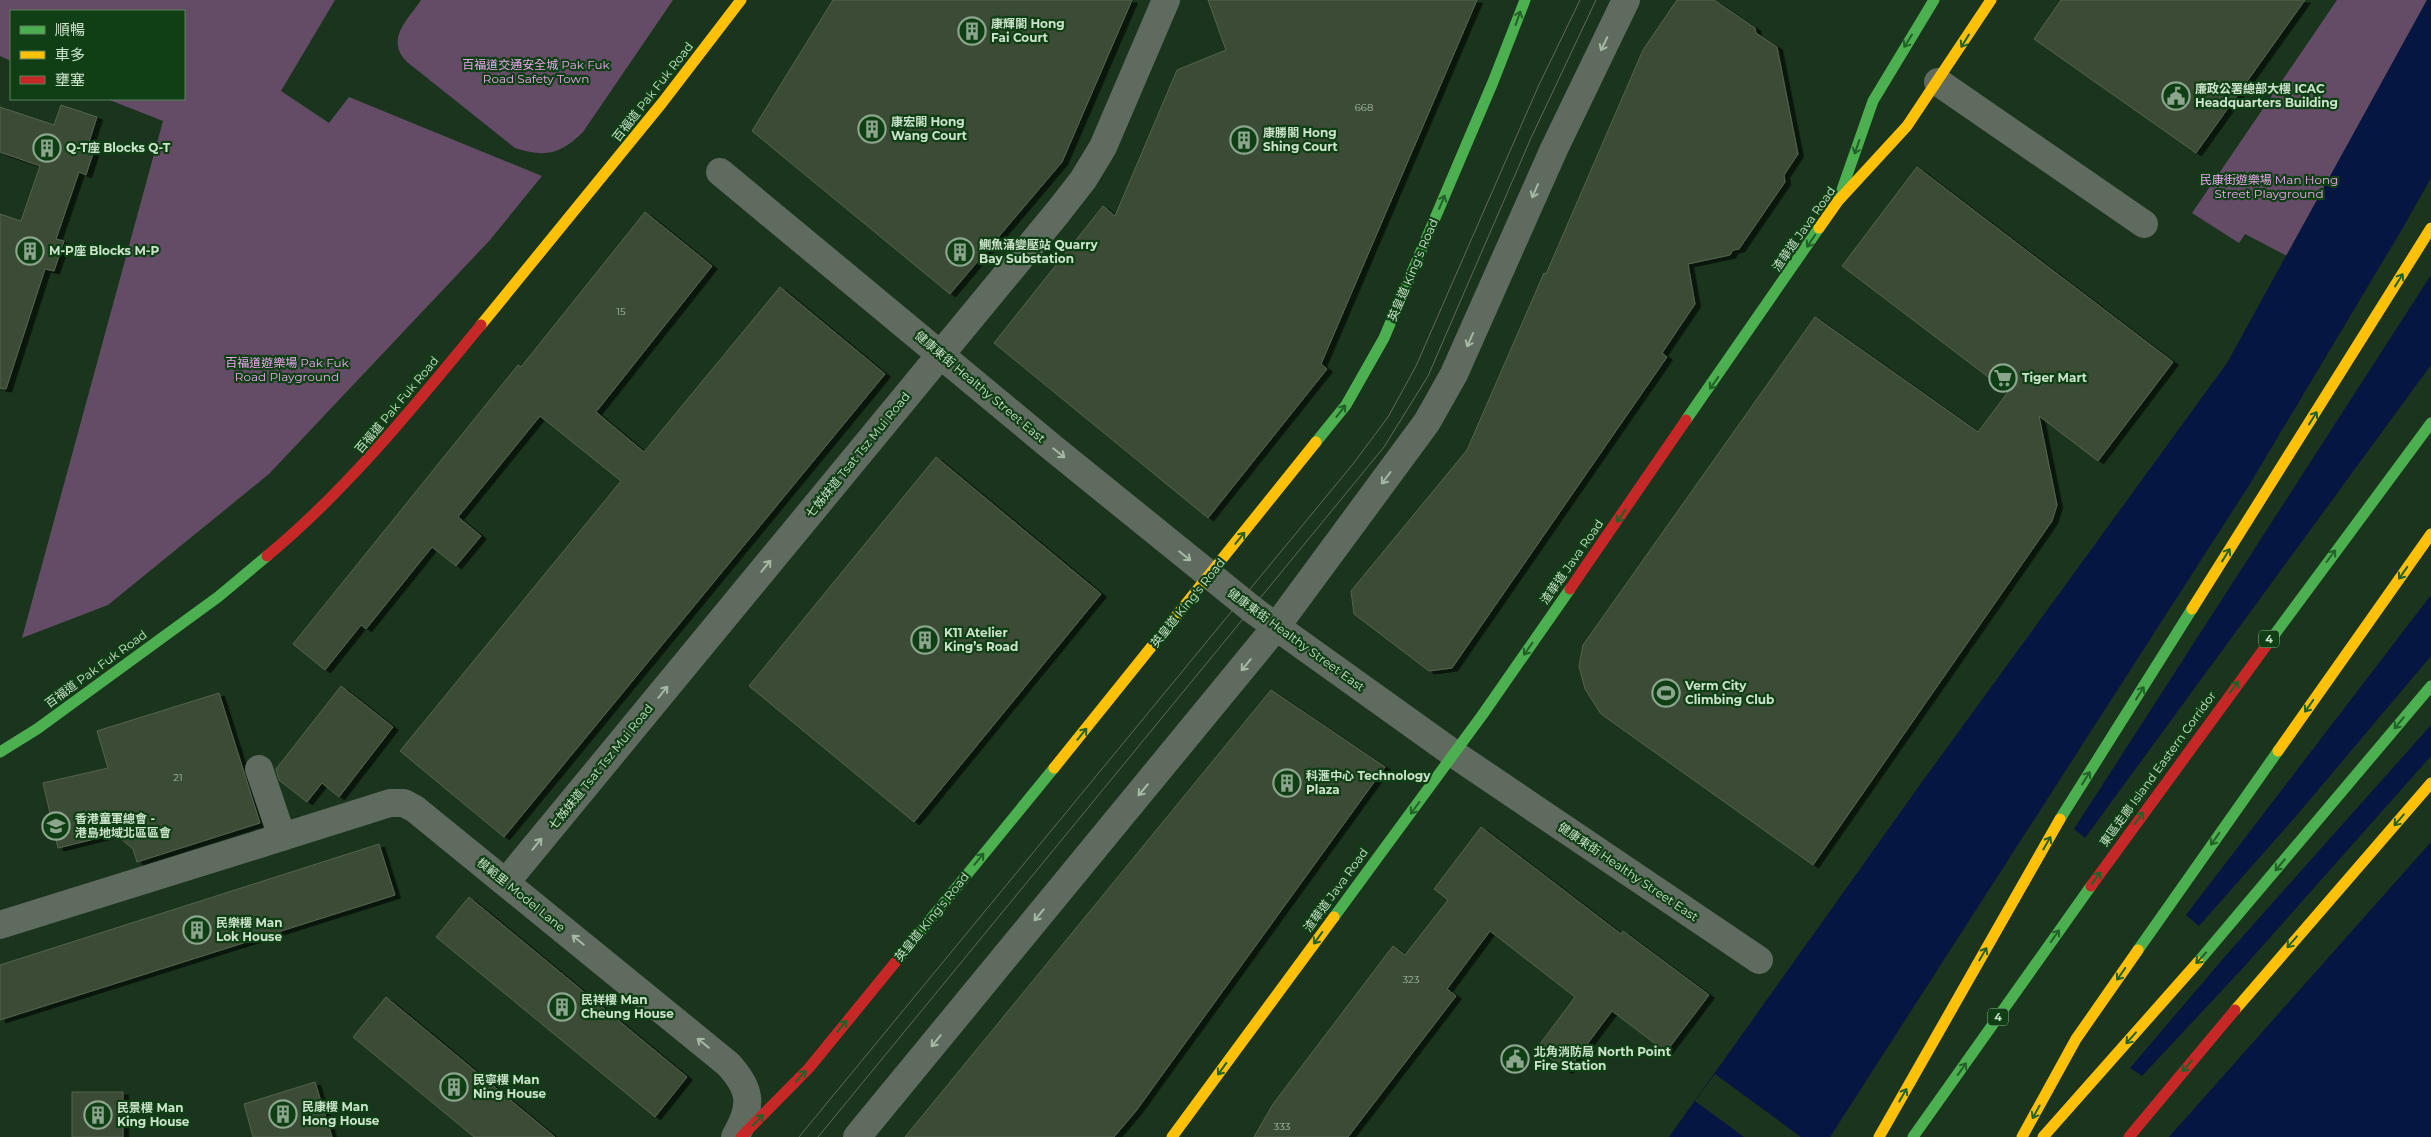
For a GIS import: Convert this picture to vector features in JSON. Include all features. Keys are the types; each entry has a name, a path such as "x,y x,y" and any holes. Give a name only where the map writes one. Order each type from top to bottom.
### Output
{"main road":[{"name":"百福道 Pak Fuk Road","path":"0,752 37,729 218,596 289,538 328,503 397,428 662,104 741,0"},
{"name":"英皇道 King's Road","path":"741,1137 808,1068 1210,576 1346,406 1365,379 1512,37 1525,0"},
{"path":"1838,201 1873,101 1934,0"},
{"name":"渣華道 Java Road","path":"1172,1137 1454,754 1838,201 1907,126 1991,0"},
{"path":"1879,1137 2060,819 2431,228"},
{"name":"東區走廊 Island Eastern Corridor","path":"1913,1137 2122,842 2278,627 2431,422"},
{"path":"2022,1137 2076,1039 2431,534"},
{"path":"2043,1137 2216,942 2431,686"},
{"path":"2129,1137 2255,985 2431,783"}],"street":[{"name":"七姊妹道 Tsat Tsz Mui Road","path":"506,882 1083,180 1103,147 1166,0"},
{"path":"857,1137 1276,627 1427,422 1454,374 1554,149 1626,0"},
{"path":"1938,82 2144,224"},
{"name":"健康東街 Healthy Street East","path":"720,172 1210,576 1276,627 1454,754 1759,960"},
{"path":"259,769 282,837"},
{"name":"模範里 Model Lane","path":"0,926 373,807 390,803 404,803 415,809 506,882 728,1064 739,1076 747,1090 746,1109 735,1137"}],"green space":[{"name":"百福道遊樂場 Pak Fuk Road Playground","path":"0,0 335,0 281,91 329,123 349,97 542,176 490,240 269,474 108,605 22,638 163,121 110,100 185,100 185,10 10,10 10,61 0,56"},
{"name":"百福道交通安全城 Pak Fuk Road Safety Town","path":"421,0 673,0 583,132 560,149 552,152 535,153 515,148 407,62 401,54 398,38 405,23"},
{"name":"民康街遊樂場 Man Hong Street Playground","path":"2337,0 2427,0 2287,256 2245,234 2239,243 2192,213"}],"water":[{"path":"2427,0 2431,0 2431,1137 1669,1137 1922,782 2227,363"}],"pier":[{"path":"2431,178 2431,275 2074,829 2085,838 2431,365 2431,595 2186,915 2199,926 2297,815 2431,656 2431,725 2228,953 2130,1068 2142,1076 2242,969 2431,756 2431,842 2169,1137 1830,1137 2248,487"},
{"path":"1715,1074 1801,1137 1744,1137 1695,1101"}],"building":[{"path":"833,0 1132,0 1062,162 950,294 752,131"},
{"path":"1208,0 1477,0 1321,364 1327,369 1208,518 994,343 1103,206 1115,216 1177,70 1226,50"},
{"path":"1677,0 1714,0 1755,28 1756,33 1777,47 1798,154 1784,175 1785,182 1739,249 1733,250 1730,255 1688,264 1695,304 1662,353 1667,357 1452,668 1429,671 1354,614 1351,591 1467,450 1643,50"},
{"name":"廉政公署總部大樓 ICAC Headquarters Building","path":"2061,0 2305,0 2196,153 2034,39"},
{"path":"61,105 97,117 89,142 96,144 86,175 79,172 56,239 64,241 54,271 45,269 6,389 0,388 0,214 21,221 40,166 0,152 0,107 54,125"},
{"path":"1917,167 2173,362 2098,461 2039,416 2057,505 2052,521 1813,865 1601,714 1585,689 1579,666 1583,645 1815,317 1978,432 2008,392 1842,266"},
{"path":"645,212 712,266 596,412 644,452 780,287 885,374 504,837 400,751 621,481 540,416 458,517 481,536 456,566 432,547 366,629 361,625 325,670 293,644 518,365 521,367"},
{"name":"K11 Atelier King’s Road","path":"936,457 1101,594 914,822 749,686"},
{"path":"341,686 393,727 339,797 322,783 307,802 279,780 276,769"},
{"path":"1271,690 1385,767 1136,1111 1114,1137 905,1137"},
{"path":"219,693 260,823 137,862 133,849 115,834 58,848 43,783 108,768 97,731"},
{"path":"1481,827 1621,934 1623,931 1709,995 1666,1052 1612,1011 1567,1071 1537,1048 1575,997 1490,931 1447,989 1456,996 1348,1137 1254,1137 1273,1104 1393,946 1405,955 1448,900 1434,889"},
{"name":"民樂樓 Man Lok House","path":"379,844 395,895 0,1020 0,965"},
{"name":"民祥樓 Man Cheung House","path":"469,897 687,1077 655,1117 436,937"},
{"name":"民寧樓 Man Ning House","path":"386,997 555,1137 474,1137 353,1037"},
{"name":"民康樓 Man Hong House","path":"315,1082 332,1137 253,1137 244,1104"},
{"name":"民景樓 Man King House","path":"72,1092 123,1092 123,1137 72,1137"}],"tram line":[{"path":"799,1137 1353,464 1388,417 1416,366 1538,87 1580,0"},
{"path":"818,1137 1384,447 1428,376 1531,138 1596,0"}],"traffic: fast":[{"path":"1316,442 1346,405 1384,338 1493,82 1525,0"},
{"path":"1838,201 1873,101 1934,0"},
{"path":"1686,420 1819,228"},
{"path":"2269,642 2431,423"},
{"path":"0,752 37,729 218,597 267,556"},
{"path":"1334,917 1483,714 1570,589"},
{"path":"2060,819 2192,609"},
{"path":"2198,962 2431,686"},
{"path":"2138,950 2278,751"},
{"path":"898,959 1054,768"},
{"path":"1913,1137 2091,886"}],"traffic: slow":[{"path":"481,325 662,103 741,0"},
{"path":"1819,228 1838,201 1907,126 1991,0"},
{"path":"2192,609 2431,228"},
{"path":"1054,768 1316,442"},
{"path":"2278,751 2431,534"},
{"path":"2235,1010 2431,783"},
{"path":"1879,1137 2060,819"},
{"path":"1172,1137 1334,917"},
{"path":"2022,1137 2076,1039 2138,950"},
{"path":"2043,1137 2198,962"}],"traffic: jam":[{"path":"267,556 326,503 380,445 481,325"},
{"path":"1570,589 1686,420"},
{"path":"2091,886 2269,642"},
{"path":"741,1137 809,1068 898,959"},
{"path":"2129,1137 2235,1010"}],"place":[{"name":"康輝閣 Hong Fai Court","path":"972,31"},
{"name":"廉政公署總部大樓 ICAC Headquarters Building","path":"2176,96"},
{"name":"康宏閣 Hong Wang Court","path":"872,129"},
{"name":"康勝閣 Hong Shing Court","path":"1244,140"},
{"name":"Q-T座 Blocks Q-T","path":"47,148"},
{"name":"M-P座 Blocks M-P","path":"30,251"},
{"name":"鰂魚涌變壓站 Quarry Bay Substation","path":"960,252"},
{"name":"Tiger Mart","path":"2003,378"},
{"name":"K11 Atelier King’s Road","path":"925,640"},
{"name":"Verm City Climbing Club","path":"1666,693"},
{"name":"科滙中心 Technology Plaza","path":"1287,783"},
{"name":"香港童軍總會 - 港島地域北區區會","path":"56,826"},
{"name":"民樂樓 Man Lok House","path":"197,930"},
{"name":"民祥樓 Man Cheung House","path":"562,1007"},
{"name":"北角消防局 North Point Fire Station","path":"1515,1059"},
{"name":"民寧樓 Man Ning House","path":"454,1087"},
{"name":"民康樓 Man Hong House","path":"283,1114"},
{"name":"民景樓 Man King House","path":"98,1115"}]}
